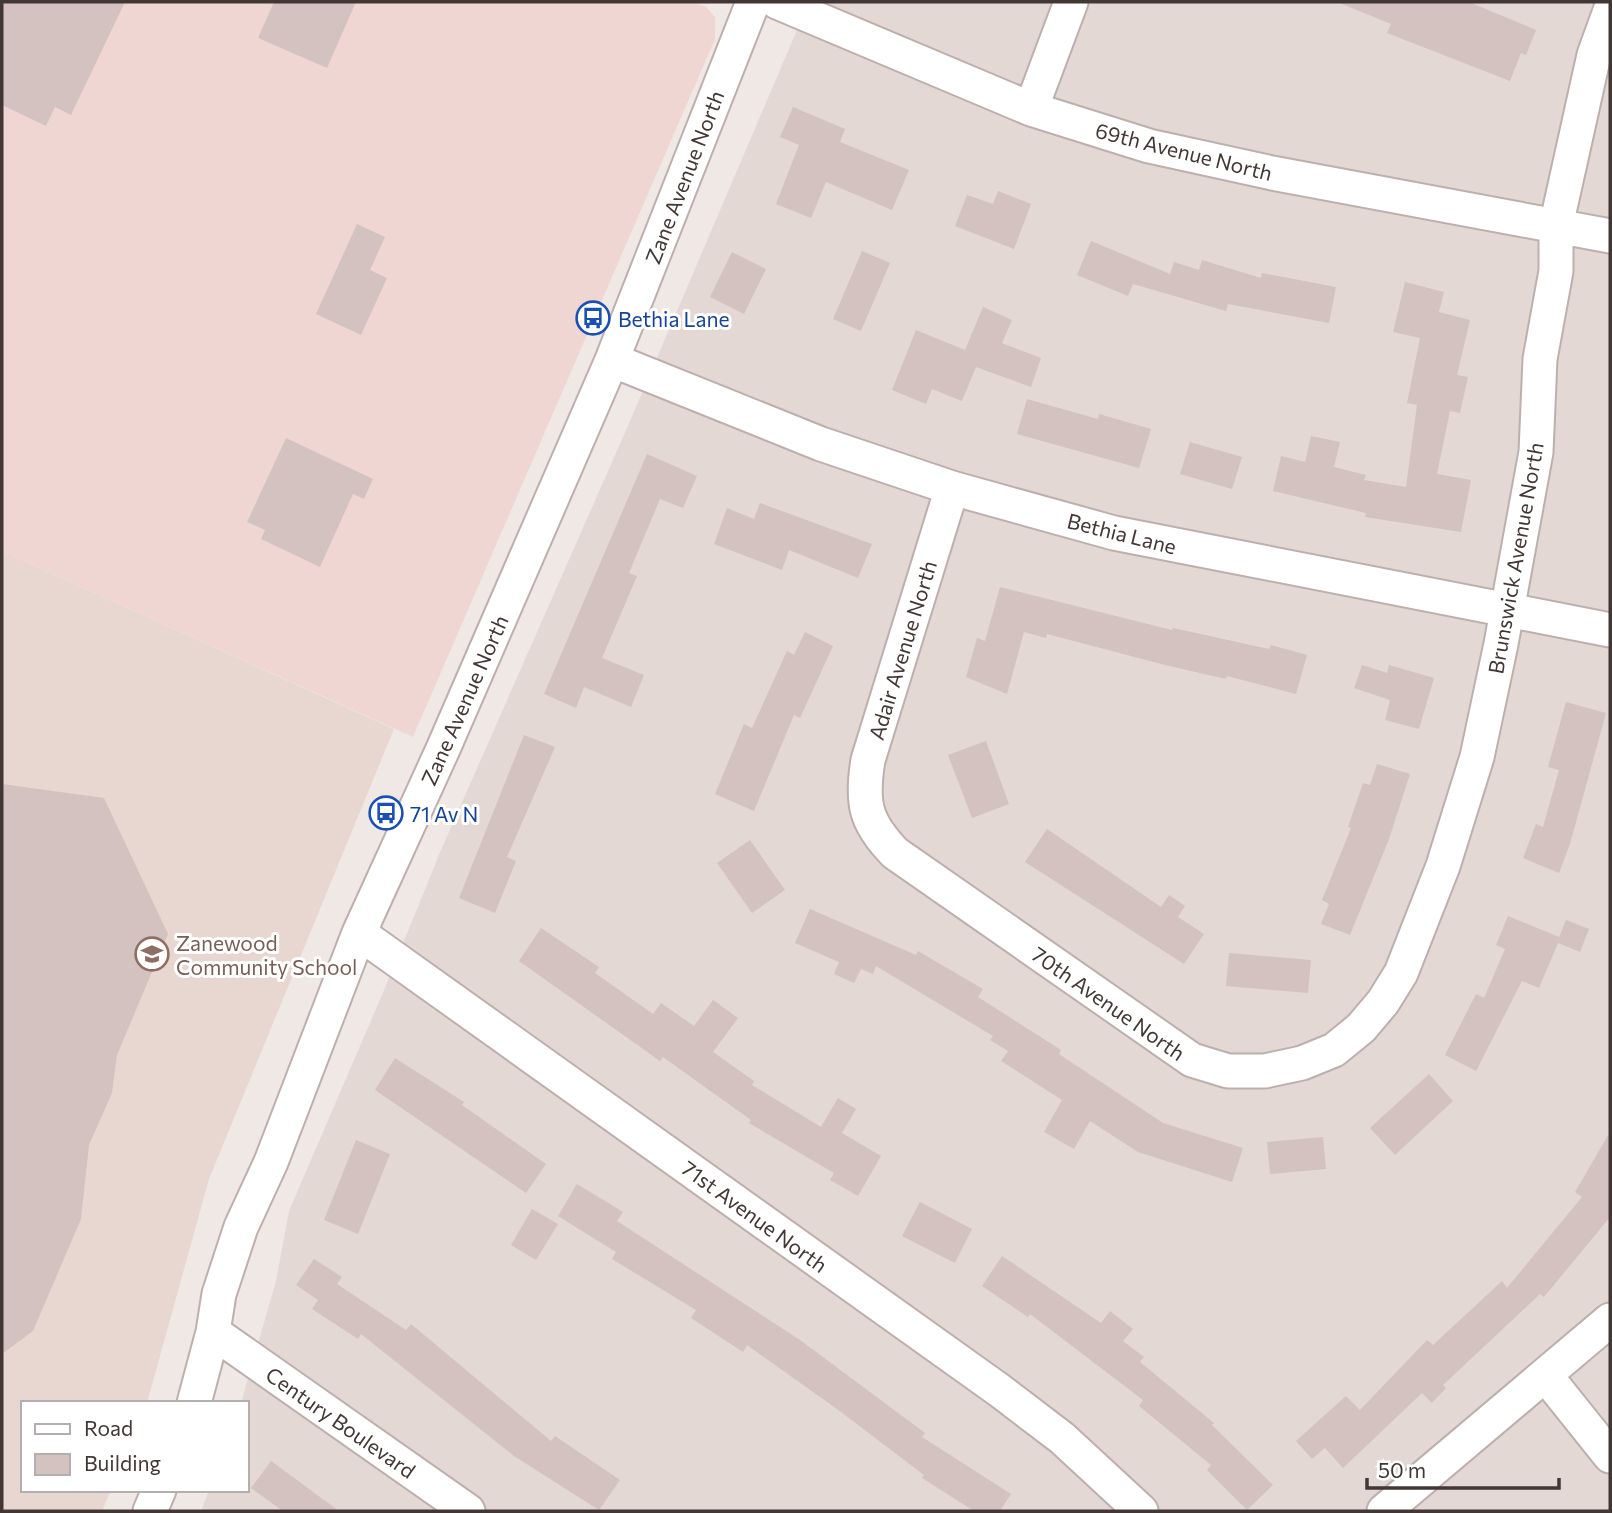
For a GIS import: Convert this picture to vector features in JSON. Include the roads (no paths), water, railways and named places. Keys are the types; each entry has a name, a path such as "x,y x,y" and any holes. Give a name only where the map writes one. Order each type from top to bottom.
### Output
{"street":[{"name":"Zane Avenue North","path":"195,1401 213,1332 219,1294 241,1227 271,1162 359,933 443,749 612,360 752,2"},
{"name":"69th Avenue North","path":"777,2 1031,109 1149,146 1610,236"},
{"path":"1031,109 1071,2"},
{"name":"Brunswick Avenue North","path":"1401,973 1443,866 1477,757 1508,610 1536,452 1539,359 1556,271 1556,226 1594,55 1610,10"},
{"name":"Bethia Lane","path":"612,360 821,444 952,488 1114,533 1610,630"},
{"name":"Adair Avenue North","path":"867,815 864,787 868,760 952,488"},
{"name":"70th Avenue North","path":"867,815 880,837 895,853 1192,1060 1228,1071 1265,1072 1323,1054 1361,1028 1383,1002 1401,973"},
{"name":"71st Avenue North","path":"359,933 999,1390 1062,1438 1142,1511"},
{"path":"1384,1511 1610,1320"},
{"name":"Century Boulevard","path":"213,1332 468,1511"},
{"path":"1546,1376 1610,1455"},
{"path":"150,1511 158,1492"}],"place":[{"name":"Bethia Lane","path":"593,318"},
{"name":"71 Av N","path":"386,813"},
{"name":"Zanewood Community School","path":"152,954"}]}
